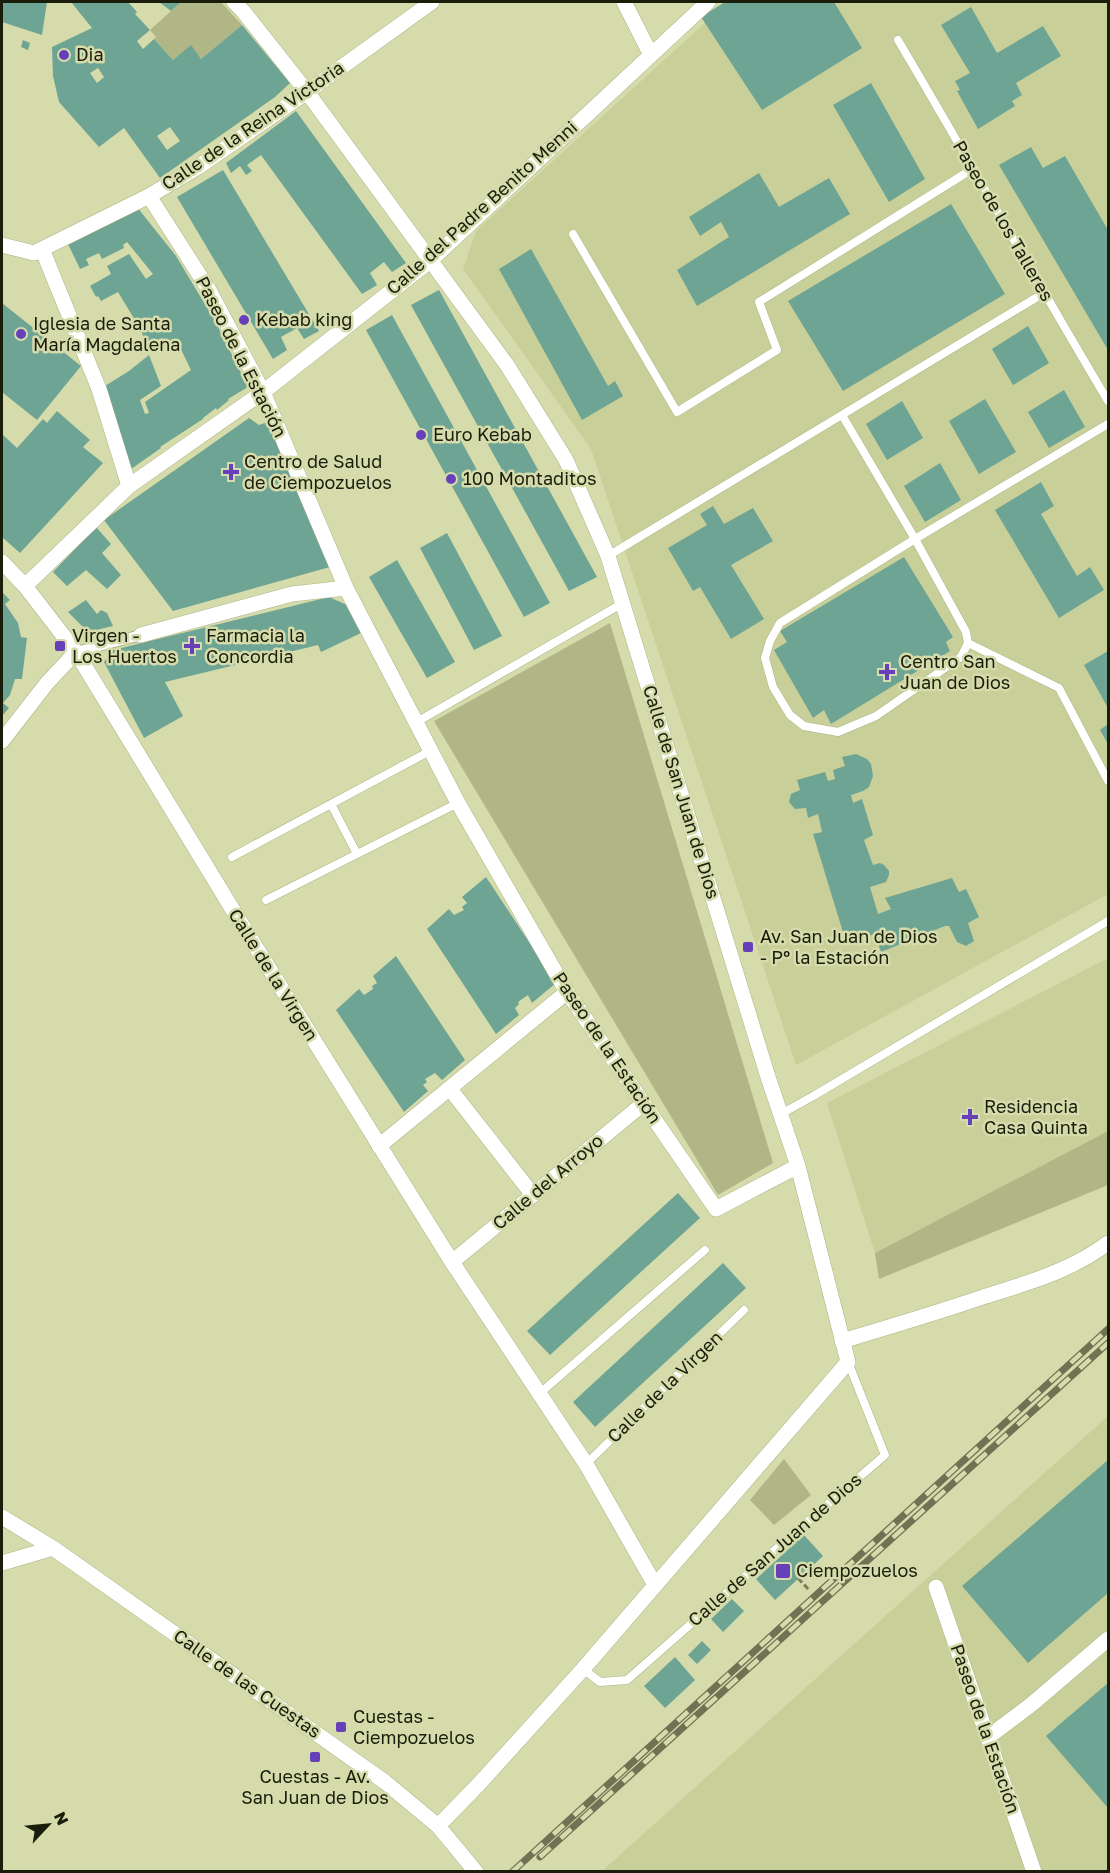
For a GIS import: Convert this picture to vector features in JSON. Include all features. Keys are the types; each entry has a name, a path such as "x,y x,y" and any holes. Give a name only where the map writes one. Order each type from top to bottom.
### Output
{"street":[{"name":"Calle de San Juan de Dios","path":"234,2 307,92 431,260 507,365 566,460 608,556 798,1166 848,1362"},
{"name":"Calle de la Reina Victoria","path":"38,251 149,196 198,167 432,2"},
{"path":"624,2 651,55"},
{"name":"Calle del Padre Benito Menni","path":"25,586 129,486 263,392 431,260 708,2"},
{"name":"Paseo de la Estación","path":"149,196 209,290 263,392 346,588 458,803 567,992 716,1209 798,1166"},
{"path":"2,245 38,251 99,389 129,486"},
{"name":"Calle de la Virgen","path":"2,562 25,586 76,652 238,920 452,1262 586,1464 655,1585"},
{"path":"2,741 47,683 76,652 292,594 346,588"},
{"path":"380,1146 567,992"},
{"path":"450,1089 533,1195"},
{"name":"Calle del Arroyo","path":"452,1262 644,1103"},
{"path":"842,1341 912,1321 1055,1274 1093,1255 1108,1243"},
{"path":"438,1826 583,1669 848,1362"},
{"name":"Calle de las Cuestas","path":"2,1517 53,1548 385,1782 438,1826 476,1872"},
{"path":"2,1563 53,1548"},
{"name":"Paseo de la Estación","path":"936,1587 1034,1872"},
{"path":"988,1737 1032,1704 1108,1639"}],"lane":[{"name":"Paseo de los Talleres","path":"898,40 1108,401"},
{"path":"573,234 677,412 777,350 759,302 974,168"},
{"path":"608,556 1044,293"},
{"path":"842,415 915,539 966,632 968,643 961,657 876,717 838,732 804,726 790,715 773,687 765,658 770,640 780,623 915,539 1108,424"},
{"path":"415,723 622,603"},
{"path":"968,643 1059,688 1108,781"},
{"path":"232,857 430,751"},
{"path":"266,900 458,803"},
{"path":"332,804 357,854"},
{"path":"780,1114 1108,921"},
{"path":"539,1394 705,1250"},
{"name":"Calle de la Virgen","path":"586,1464 744,1310"},
{"name":"Calle de San Juan de Dios","path":"583,1669 600,1682 627,1680 885,1455 848,1362"}],"path":[{"path":"798,1578 810,1591"}],"shaded area":[{"path":"181,2 221,2 242,25 201,59 191,46 173,60 154,39 156,37 150,30"},
{"name":"Centro San Juan de Dios","path":"728,2 1108,2 1108,894 796,1065 591,449 463,269 476,231"},
{"path":"610,623 773,1163 718,1195 434,721"},
{"name":"Residencia Casa Quinta","path":"1108,958 1108,1131 875,1253 827,1103"},
{"path":"1108,1131 1108,1185 879,1279 875,1253"},
{"path":"1108,1416 1108,1871 601,1872 923,1582"},
{"path":"784,1459 811,1495 774,1525 750,1500"}],"building":[{"path":"2,2 47,2 42,35 2,22"},
{"path":"71,2 128,2 137,12 135,14 150,30 137,41 143,49 154,39 173,60 191,45 201,59 242,25 290,83 275,97 160,178 124,128 99,147 59,102 53,76 52,47 92,28","holes":["98,68 104,77 97,83 90,73","170,127 180,141 167,150 157,136"]},
{"path":"159,2 181,2 171,11"},
{"path":"725,2 834,2 862,48 762,110 701,17"},
{"path":"971,7 997,53 1043,26 1061,56 1016,83 1022,95 1012,101 1015,106 978,129 957,91 960,90 955,81 970,73 941,25"},
{"path":"23,40 30,43 28,50 21,47"},
{"path":"871,83 925,179 889,202 833,105"},
{"path":"296,111 406,263 392,272 384,262 370,273 377,285 362,294 261,155 247,165 252,171 246,175 240,166 231,173 226,163"},
{"path":"1031,147 1043,168 1065,156 1108,230 1108,350 999,165"},
{"path":"223,170 319,331 304,339 297,328 281,337 287,350 273,359 177,197"},
{"path":"759,173 779,207 829,178 850,214 697,306 677,270 729,237 721,222 700,236 689,217"},
{"path":"951,204 1005,294 843,391 788,301"},
{"path":"137,207 176,256 215,321 248,387 131,469 105,386 149,355 161,386 140,400 145,414 149,413 145,402 191,370 177,341 162,349 159,345 148,350 141,330 118,292 101,301 90,286 111,274 107,266 129,254 146,279 153,274 127,242 123,245 124,248 102,259 99,253 86,259 89,265 80,269 68,244"},
{"path":"531,249 608,386 615,381 623,396 582,420 499,269"},
{"path":"439,290 597,577 569,591 411,305"},
{"name":"Iglesia de Santa María Magdalena","path":"2,303 81,366 37,420 2,392"},
{"path":"392,315 550,603 524,617 366,330"},
{"path":"1028,326 1049,363 1013,385 992,349"},
{"path":"1064,390 1085,427 1049,448 1028,412"},
{"path":"985,399 1016,452 979,474 949,421"},
{"path":"902,401 923,438 887,460 866,424"},
{"path":"57,411 90,440 83,447 103,463 20,553 2,537 2,434 17,448 43,419 47,423"},
{"name":"Centro de Salud de Ciempozuelos","path":"249,418 259,425 268,422 330,567 173,611 104,520"},
{"path":"940,463 961,500 925,522 904,486"},
{"path":"1041,482 1054,506 1041,514 1077,576 1090,567 1104,590 1059,618 995,510"},
{"path":"713,506 724,524 753,508 773,541 731,565 764,619 731,639 700,587 693,591 668,548 707,525 700,514"},
{"path":"96,527 111,544 102,553 121,575 107,589 86,570 67,586 53,572"},
{"path":"447,533 502,636 474,650 420,548"},
{"path":"904,557 953,637 946,642 950,651 831,724 824,710 813,718 774,650 787,642 780,631"},
{"path":"397,560 455,662 427,678 369,577"},
{"path":"2,592 10,600 5,604 18,623 21,637 27,638 22,679 15,679 10,695 3,703 9,708 2,716"},
{"path":"329,597 347,605 361,633 321,652 318,645 165,682 183,716 144,738 104,662 113,650"},
{"path":"86,600 97,614 101,610 107,613 113,626 88,632 68,612"},
{"path":"1108,651 1108,708 1084,665"},
{"path":"1108,724 1108,744 1100,730"},
{"path":"856,754 867,759 871,764 873,776 869,787 851,795 853,803 862,799 873,835 864,840 873,865 880,863 889,871 886,882 870,887 878,914 891,909 885,898 952,878 959,892 966,889 979,917 968,923 974,941 966,946 957,942 949,926 881,952 875,934 846,942 813,834 822,832 818,814 808,818 806,808 795,809 789,802 791,794 800,790 797,780 825,772 828,781 835,779 833,770 845,766 842,757"},
{"path":"486,877 556,983 532,1003 528,995 518,1002 515,1008 519,1015 496,1034 427,929 449,909 454,915 464,910 462,907 467,903 462,897"},
{"path":"396,956 465,1060 442,1080 435,1073 425,1079 427,1082 423,1085 428,1091 404,1112 336,1010 359,989 364,995 373,989 372,986 377,983 373,976"},
{"path":"678,1193 700,1218 550,1355 527,1331"},
{"path":"723,1263 746,1288 595,1427 573,1402"},
{"path":"1108,1460 1108,1593 1028,1663 962,1586"},
{"path":"804,1535 823,1556 775,1600 756,1579"},
{"path":"732,1599 744,1611 723,1632 711,1619"},
{"path":"702,1641 711,1650 697,1664 688,1655"},
{"path":"675,1657 695,1680 665,1708 644,1686"},
{"path":"1108,1683 1108,1808 1046,1736"}],"railway":[{"path":"512,1872 1108,1329"},
{"path":"540,1857 1108,1343"}],"place":[{"name":"Dia","path":"64,55"},
{"name":"Kebab king","path":"244,320"},
{"name":"Iglesia de Santa María Magdalena","path":"21,334"},
{"name":"Euro Kebab","path":"421,435"},
{"name":"Centro de Salud de Ciempozuelos","path":"231,472"},
{"name":"100 Montaditos","path":"451,479"},
{"name":"Virgen - Los Huertos","path":"60,646"},
{"name":"Farmacia la Concordia","path":"192,646"},
{"name":"Centro San Juan de Dios","path":"887,672"},
{"name":"Av. San Juan de Dios - Pº la Estación","path":"748,947"},
{"name":"Residencia Casa Quinta","path":"970,1117"},
{"name":"Ciempozuelos","path":"783,1571"},
{"name":"Cuestas - Ciempozuelos","path":"341,1727"},
{"name":"Cuestas - Av. San Juan de Dios","path":"315,1757"}]}
